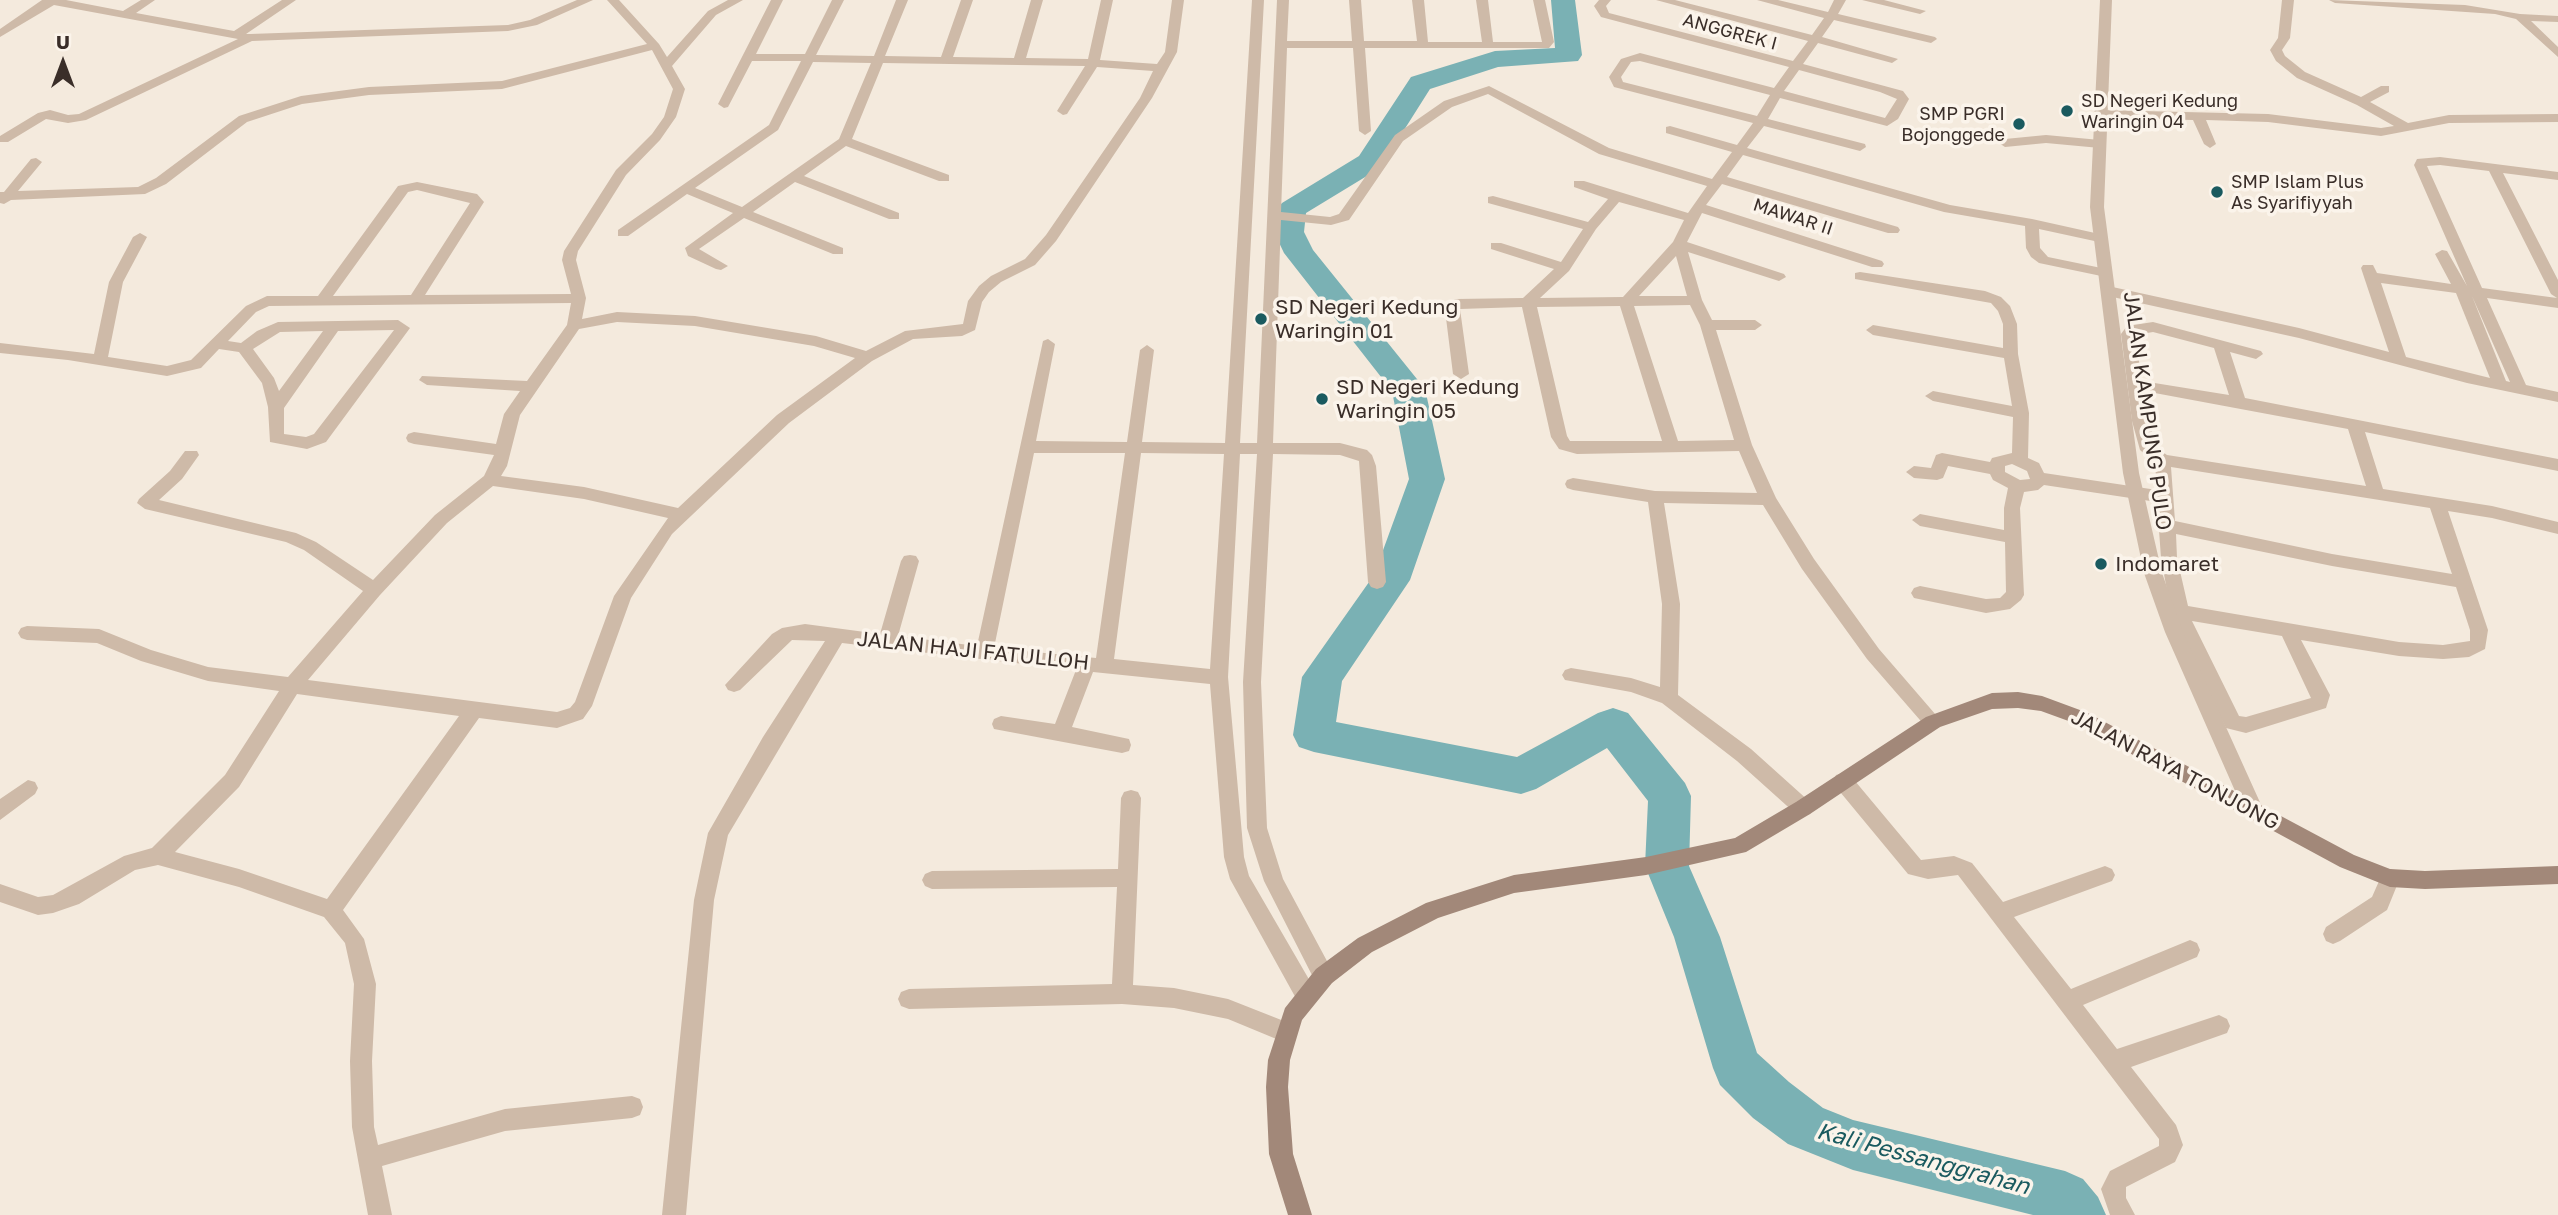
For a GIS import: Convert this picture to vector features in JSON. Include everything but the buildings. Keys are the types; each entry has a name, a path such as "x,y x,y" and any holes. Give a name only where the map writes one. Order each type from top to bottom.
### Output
{"main road":[{"name":"JALAN RAYA TONJONG","path":"1324,976 1364,945 1433,910 1514,884 1646,866 1739,846 1803,808 1933,722 1992,701 2018,700 2042,704 2081,718 2347,861 2390,878 2425,880 2558,875"},
{"path":"1300,1215 1281,1154 1277,1087 1286,1032 1306,996 1324,976"}],"street":[{"path":"0,34 50,0 250,38 479,32 533,23 587,0"},
{"path":"126,14 149,0"},
{"path":"264,0 287,2"},
{"path":"551,0 573,6"},
{"path":"158,856 232,781 293,685 374,590 441,519 490,480 499,466 512,414 574,325 579,298 569,260 571,251 621,173 656,137 670,117 679,89 655,46 613,0"},
{"path":"666,66 712,13 737,0"},
{"path":"724,104 777,0"},
{"path":"622,233 774,127 838,0"},
{"path":"721,266 693,253 692,248 845,141 902,0"},
{"path":"946,60 967,0"},
{"path":"1020,62 1037,0"},
{"path":"1063,111 1093,63 1107,0"},
{"path":"27,633 66,632 99,636 147,656 189,669 293,685 557,720 576,714 583,706 628,586 666,530 783,419 867,358 910,334 962,331 970,327 975,301 984,289 996,279 1030,262 1058,229 1146,99 1174,44 1178,0"},
{"path":"1258,0 1219,677 1234,857 1240,879 1306,996"},
{"path":"1283,0 1278,212 1252,682 1257,828 1274,881 1324,976"},
{"path":"1355,0 1364,131"},
{"path":"1418,0 1423,45"},
{"path":"1482,0 1488,46"},
{"path":"1283,44 1549,44 1539,0"},
{"name":"ANGGREK I","path":"1605,0 1600,6 1601,11 1616,19 1884,89 1899,94 1903,99 1892,119 1887,122 1778,91"},
{"path":"1662,0 1892,59"},
{"path":"1763,0 1931,39"},
{"path":"1626,302 1679,244 1694,213 1762,119 1839,0"},
{"path":"1868,0 1920,11"},
{"name":"JALAN KAMPUNG PULO","path":"2106,0 2097,207 2134,492 2153,573 2174,632 2252,809"},
{"path":"2288,0 2284,38 2276,50 2277,54 2301,75 2361,102 2406,127"},
{"path":"2335,0 2465,8 2520,17 2558,19"},
{"path":"235,36 287,2"},
{"path":"2520,17 2558,53"},
{"path":"1258,18 1282,18"},
{"path":"4,139 42,116 50,114 68,119 82,117 250,38"},
{"path":"3,198 139,191 161,181 243,119 301,100 369,91 502,85 655,46"},
{"path":"749,57 1093,63 1160,68"},
{"path":"1778,91 1640,57 1627,59 1615,77 1615,81 1622,86 1762,119 1860,147"},
{"path":"2361,102 2385,89"},
{"path":"1247,205 1298,218 1331,221 1344,217 1399,138 1448,104 1489,90 1604,151 1893,230"},
{"path":"1254,95 1281,95"},
{"path":"2100,114 2268,118 2370,131 2449,119 2558,118"},
{"path":"2199,116 2210,144"},
{"path":"1670,130 1949,209 2099,238"},
{"path":"2005,143 2038,139 2100,145"},
{"path":"845,141 944,178"},
{"path":"2520,388 2420,165 2422,162 2440,161 2558,176"},
{"path":"3,198 36,162"},
{"path":"2494,168 2558,294"},
{"path":"795,177 894,216"},
{"name":"MAWAR II","path":"1579,184 1616,197 1694,213 1877,264"},
{"path":"322,301 403,189 417,186 472,197 477,202 476,205 414,301"},
{"path":"685,189 838,251"},
{"path":"1528,301 1564,268 1591,227 1616,197"},
{"path":"1493,200 1591,227"},
{"path":"2032,223 2033,248 2043,260 2106,273"},
{"path":"100,360 116,282 140,237"},
{"path":"1679,244 1779,277"},
{"path":"1679,244 1744,445 1768,499 1808,564 1873,654 1933,722"},
{"path":"1496,246 1564,268"},
{"path":"2442,254 2462,290 2500,384"},
{"path":"2399,360 2389,323 2369,272 2462,290 2558,303"},
{"path":"1860,276 1985,296 1996,300 2005,309 2010,324 2011,354 2021,412 2020,460"},
{"path":"2108,290 2299,333 2399,360 2558,397"},
{"path":"0,348 173,370 196,364 260,303 579,298"},
{"path":"1461,373 1453,325 1454,306 1463,303 1695,300"},
{"path":"1528,301 1559,437 1564,445 1577,448 1671,444 1744,445"},
{"path":"1626,302 1671,444"},
{"path":"574,325 617,317 695,321 816,341 867,358"},
{"path":"216,344 244,348 269,382 276,407 276,438 314,442 337,417 403,328 398,325 278,327 262,334 244,348"},
{"path":"1707,325 1755,325"},
{"path":"276,407 334,326"},
{"path":"2256,354 2153,327 2132,329 2128,334 2148,450 2163,460 2493,512 2558,528"},
{"path":"1873,330 2011,354"},
{"path":"984,654 1048,344"},
{"path":"2220,344 2239,402"},
{"path":"1061,733 1096,665 1134,449 1147,350"},
{"path":"427,380 529,386"},
{"path":"2136,385 2239,402 2558,465"},
{"path":"1933,396 2021,412"},
{"path":"2355,426 2377,494"},
{"path":"415,438 503,451"},
{"path":"1027,447 1340,449 1361,454 1366,459 1377,582"},
{"path":"191,455 182,468 145,503 290,537 310,546 374,590"},
{"path":"1914,472 1937,474 1942,459 1996,469 2007,482 2017,486 2032,486 2038,478"},
{"path":"1996,469 2002,460 2020,460 2033,467 2038,478"},
{"path":"2163,460 2169,558 2180,612 2190,639 2229,718 2240,726 2319,703 2321,695 2287,629"},
{"path":"2038,478 2164,497"},
{"path":"490,480 573,491 681,515"},
{"path":"1573,484 1655,498 1768,499"},
{"path":"1920,593 1986,606 2004,604 2015,595 2012,508 2017,486"},
{"path":"1655,498 1671,604 1669,698"},
{"path":"2180,612 2399,649 2443,652 2469,650 2479,644 2479,630 2437,503"},
{"path":"1920,520 2014,538"},
{"path":"2168,526 2332,561 2463,582"},
{"path":"887,642 910,561"},
{"path":"734,685 788,633 805,631 837,636"},
{"name":"JALAN HAJI FATULLOH","path":"674,1215 704,900 718,833 837,636 984,654 1219,677"},
{"path":"1571,675 1631,685 1669,698 1744,755 1803,808"},
{"path":"331,910 474,710"},
{"path":"1002,724 1122,745"},
{"path":"1843,781 1916,868 1961,866 2001,912 2156,1117 2172,1145 2167,1154 2118,1178 2113,1189 2123,1215"},
{"path":"0,811 28,788"},
{"path":"1122,994 1131,798"},
{"path":"0,893 38,906 53,904 72,897 131,862 158,856 239,878 331,910 354,939 365,984 361,1061 363,1127 380,1215"},
{"path":"2001,912 2105,875"},
{"path":"932,880 1128,878"},
{"path":"2333,934 2379,903 2390,878"},
{"path":"2068,1001 2190,950"},
{"path":"909,999 1122,994 1174,998 1210,1004 1286,1032"},
{"path":"2112,1062 2220,1026"},
{"path":"368,1159 505,1120 632,1107"}],"waterway":[{"name":"Kali Pessanggrahan","path":"1563,0 1569,55 1495,59 1420,83 1370,162 1292,209 1289,232 1299,253 1408,389 1427,479 1391,580 1322,677 1314,735 1521,776 1613,725 1670,796 1667,866 1697,937 1737,1068 1771,1100 1806,1126 1853,1145 2065,1197 2080,1215"}],"place":[{"name":"SD Negeri Kedung Waringin 04","path":"2067,111"},
{"name":"SMP PGRI Bojonggede","path":"2019,124"},
{"name":"SMP Islam Plus As Syarifiyyah","path":"2217,192"},
{"name":"SD Negeri Kedung Waringin 01","path":"1261,319"},
{"name":"SD Negeri Kedung Waringin 05","path":"1322,399"},
{"name":"Indomaret","path":"2101,564"}]}
